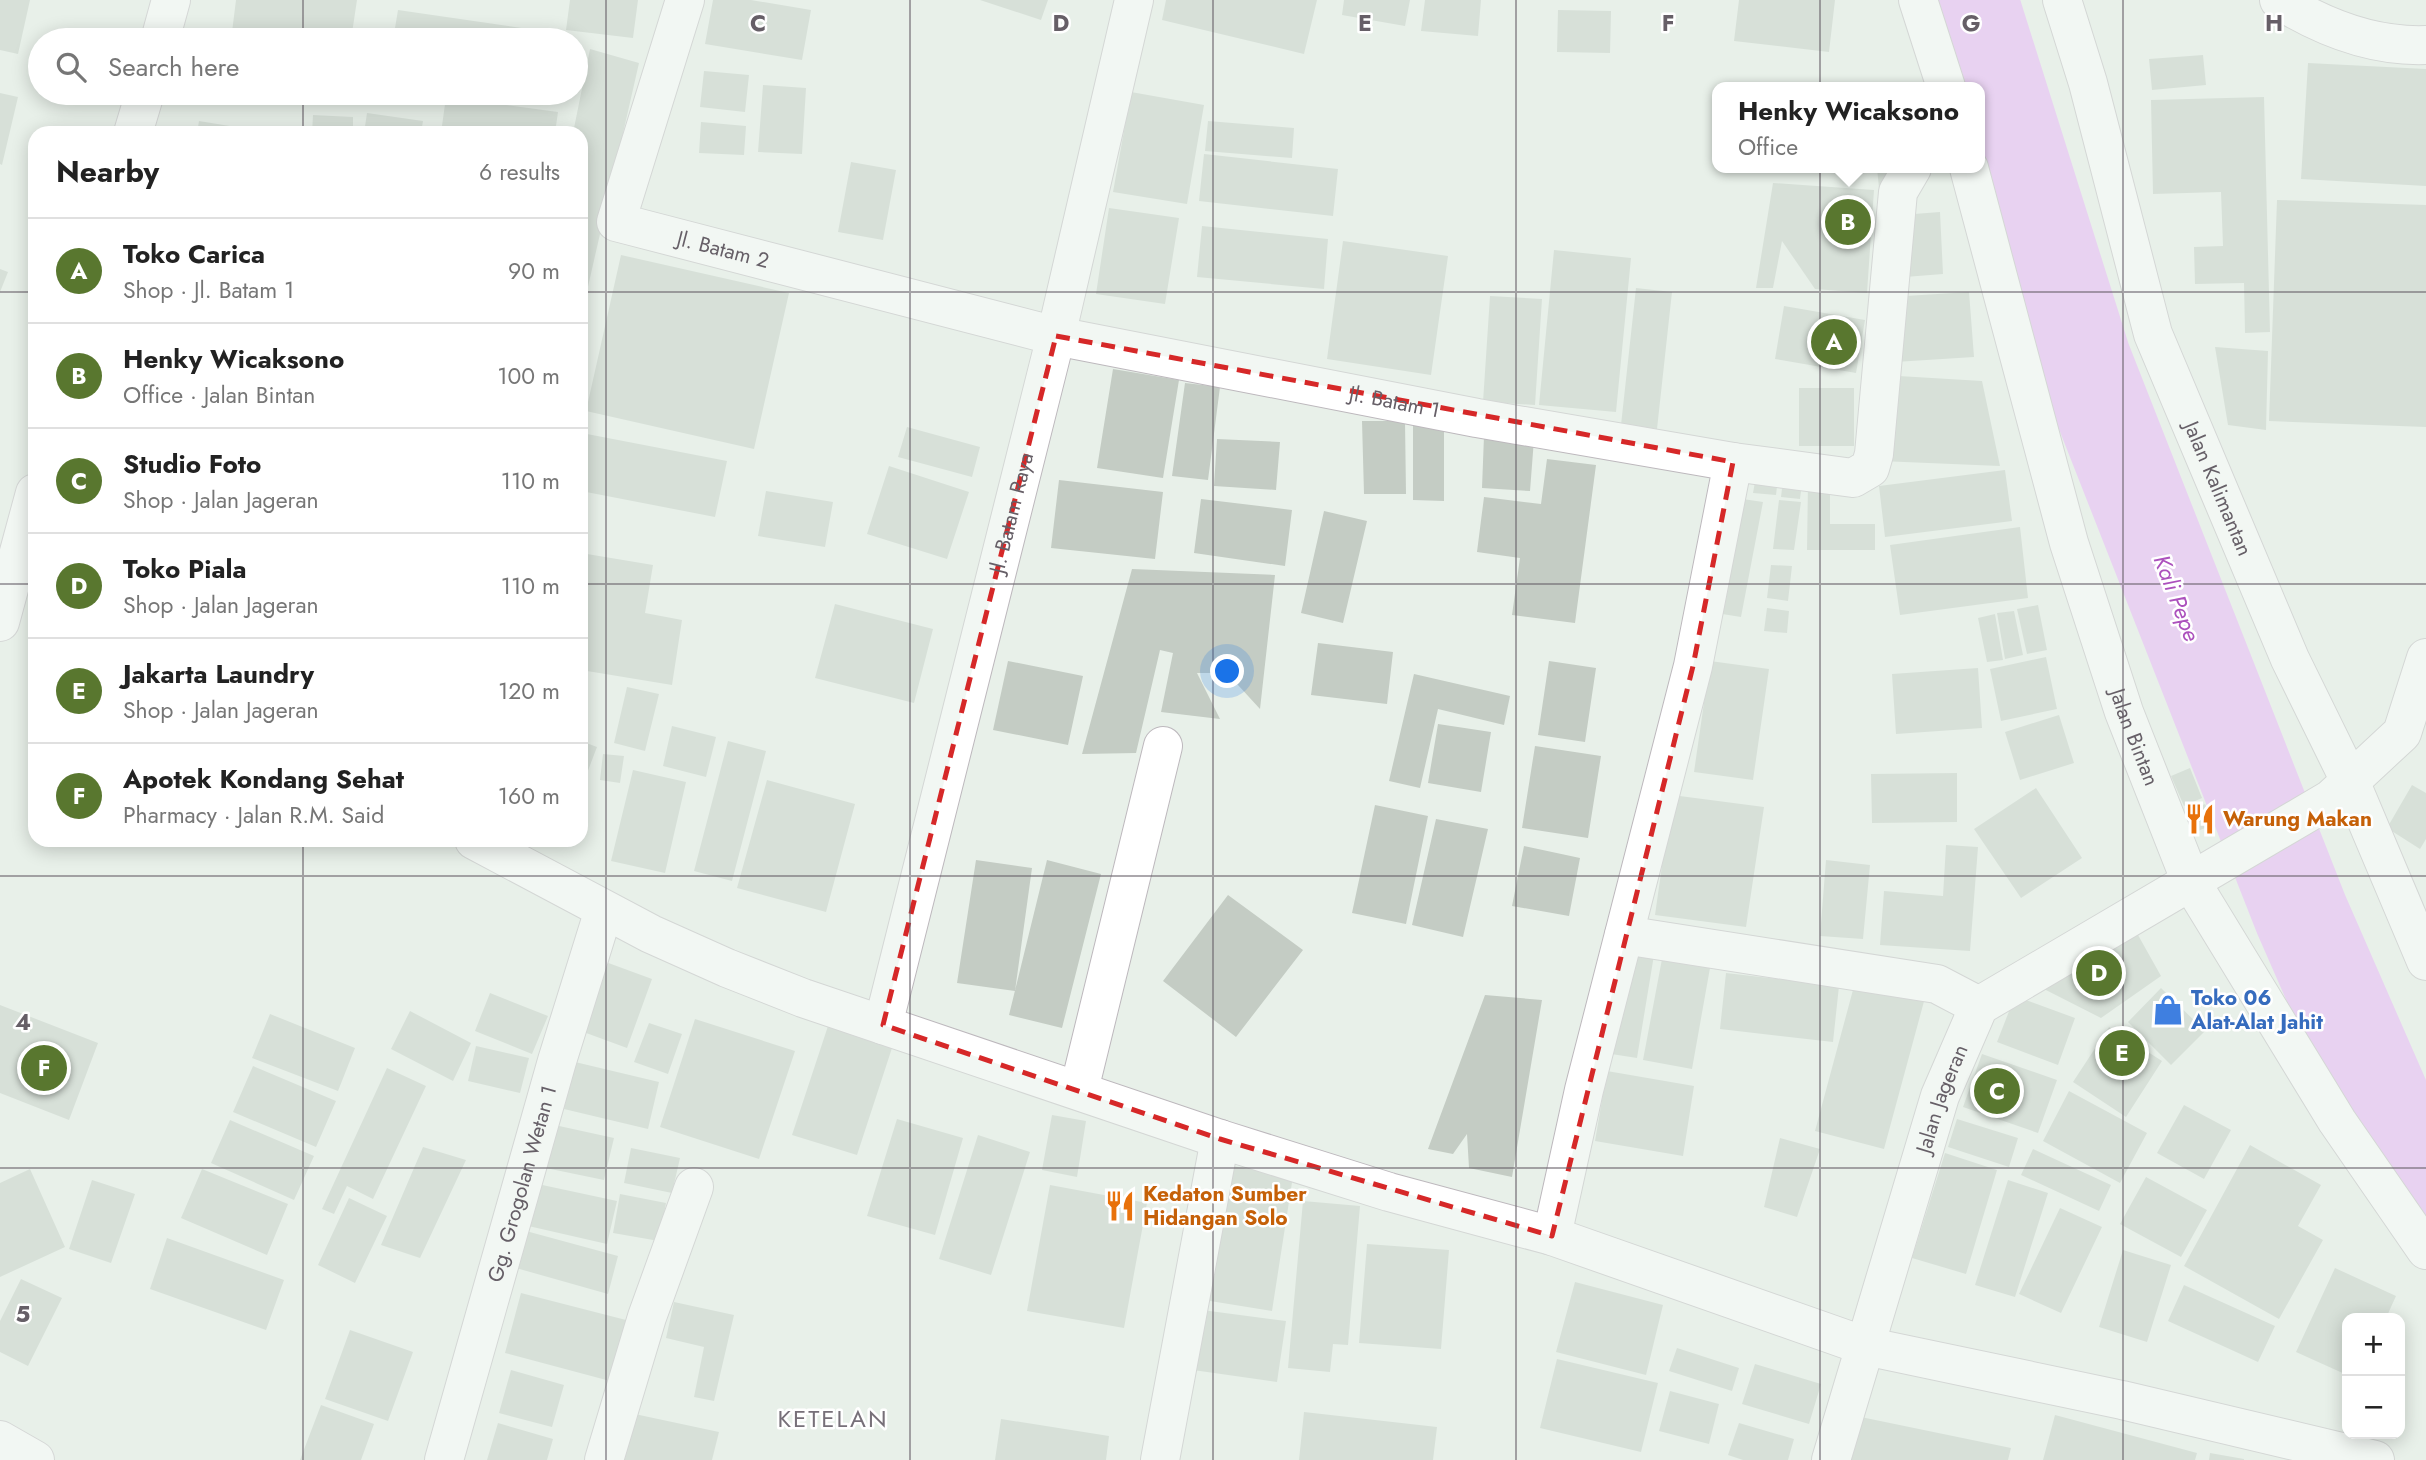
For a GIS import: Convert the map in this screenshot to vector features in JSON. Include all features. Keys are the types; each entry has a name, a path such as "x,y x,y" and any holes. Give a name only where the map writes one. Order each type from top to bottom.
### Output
{"street":[{"name":"Jl. Batam 2","path":"685,0 616,222 1056,336"},
{"name":"Jl. Batam Raya","path":"883,1025 1056,336 1134,0"},
{"path":"1918,0 1944,82"},
{"name":"Jalan Kalimantan","path":"2062,0 2088,83 2154,334 2290,659 2340,790 2426,961"},
{"path":"2279,0 2323,26 2358,37 2396,46 2426,45"},
{"path":"163,28 170,1"},
{"path":"135,126 141,105"},
{"name":"Jl. Batam 1","path":"1056,336 1477,418 1733,462 1853,478 1870,468 1874,454 1898,192 1909,173"},
{"name":"Jalan Bintan","path":"1970,173 2069,543 2124,712 2205,874 2337,1121 2426,1250"},
{"path":"1552,1236 1624,935 1693,666 1733,462"},
{"path":"0,622 25,575 28,551"},
{"path":"1624,935 1937,984 1979,1006 2205,874 2340,790 2414,736 2426,658"},
{"path":"1079,1090 1163,746"},
{"path":"487,847 604,910 727,968 803,998 1220,1139 1389,1192 1552,1236 1866,1346 2122,1400 2369,1459"},
{"name":"Gg. Grogolan Wetan 1","path":"444,1460 557,1061 604,910"},
{"name":"Jalan Jageran","path":"1831,1460 1940,1096 1979,1006"},
{"path":"1160,1460 1220,1139"},
{"path":"604,1460 647,1317 694,1187"},
{"path":"0,1440 35,1460"}],"highlighted area":[{"path":"1056,336 1733,462 1693,666 1552,1236 1220,1139 883,1025"}],"building":[{"path":"0,0 30,0 18,54 0,50"},
{"path":"236,0 357,0 353,28 232,28"},
{"path":"570,0 638,0 633,38 588,33 588,28 566,28"},
{"path":"713,0 751,0 811,10 802,60 705,44"},
{"path":"980,0 1048,0 1041,20"},
{"path":"1166,0 1317,0 1304,54 1162,20"},
{"path":"1344,0 1410,0 1405,26 1342,15"},
{"path":"1425,0 1481,0 1478,36 1421,31"},
{"path":"1739,0 1835,0 1829,52 1734,41"},
{"path":"398,10 521,28 395,28"},
{"path":"1558,10 1611,11 1610,53 1557,52"},
{"path":"590,49 639,63 588,287 588,126 574,126 579,105 588,105"},
{"path":"2203,55 2206,85 2152,90 2149,59"},
{"path":"2308,63 2426,69 2426,186 2301,179"},
{"path":"704,71 749,75 745,112 700,107"},
{"path":"763,85 806,88 802,154 758,152"},
{"path":"1131,92 1204,105 1187,204 1113,192"},
{"path":"0,93 18,97 2,165 0,164"},
{"path":"2264,97 2270,332 2245,333 2244,283 2195,284 2194,247 2223,246 2221,192 2153,194 2151,100"},
{"path":"445,105 506,105 558,112 556,126 442,126"},
{"path":"367,113 423,121 422,126 365,126"},
{"path":"313,115 353,117 353,126 312,126"},
{"path":"199,121 230,126 198,126"},
{"path":"1208,121 1294,128 1292,158 1205,151"},
{"path":"701,122 746,126 744,155 699,153"},
{"path":"1204,154 1338,169 1333,216 1199,201"},
{"path":"851,162 896,170 883,240 838,232"},
{"path":"1878,173 1893,173 1894,186 1879,188"},
{"path":"1773,183 1874,190 1867,293 1815,289 1782,241 1773,288 1756,288"},
{"path":"2277,200 2426,205 2426,427 2269,421"},
{"path":"1109,208 1179,218 1165,304 1096,294"},
{"path":"1940,212 1943,274 1905,277 1901,215"},
{"path":"1202,226 1328,239 1324,289 1197,277"},
{"path":"1343,241 1448,256 1431,375 1327,359"},
{"path":"1554,250 1631,258 1616,412 1539,405"},
{"path":"621,255 789,293 754,449 588,411"},
{"path":"0,269 8,272 0,292"},
{"path":"1636,288 1672,292 1657,429 1621,425"},
{"path":"1969,292 1974,357 1895,362 1890,297"},
{"path":"1490,296 1542,299 1535,405 1483,402"},
{"path":"1784,306 1865,320 1856,373 1775,359"},
{"path":"2215,347 2268,351 2266,430 2228,425"},
{"path":"1113,369 1179,380 1163,478 1097,468"},
{"path":"1882,375 1982,381 2000,466 1880,461"},
{"path":"1185,383 1220,387 1208,480 1172,476"},
{"path":"1799,388 1854,388 1854,446 1799,446"},
{"path":"1362,421 1405,421 1406,494 1364,494"},
{"path":"1413,424 1444,424 1444,501 1413,500"},
{"path":"907,427 980,447 972,477 898,457"},
{"path":"588,434 727,461 715,517 588,492"},
{"path":"1484,436 1534,439 1530,491 1482,488"},
{"path":"1217,439 1280,442 1276,490 1214,486"},
{"path":"1547,459 1596,465 1575,623 1512,615 1520,558 1477,552 1484,497 1541,504"},
{"path":"889,466 969,492 947,559 867,534"},
{"path":"2005,470 2012,521 1885,537 1879,486"},
{"path":"1756,476 1778,478 1776,495 1753,493"},
{"path":"1059,480 1163,492 1155,559 1051,548"},
{"path":"1783,480 1802,483 1800,499 1781,497"},
{"path":"1808,482 1830,482 1830,524 1875,524 1875,550 1807,550"},
{"path":"766,491 833,502 825,547 758,536"},
{"path":"1736,498 1763,502 1741,617 1716,613"},
{"path":"1201,499 1292,510 1285,566 1194,553"},
{"path":"1779,500 1801,502 1794,550 1773,549"},
{"path":"1324,511 1367,521 1343,623 1301,613"},
{"path":"2020,527 2028,598 1900,615 1890,545"},
{"path":"588,554 653,565 645,613 682,620 672,685 588,671"},
{"path":"1771,565 1792,566 1788,601 1767,598"},
{"path":"1132,569 1275,575 1260,709 1227,673 1197,673 1220,719 1161,712 1173,653 1160,650 1136,753 1082,754"},
{"path":"835,604 933,629 914,703 815,678"},
{"path":"2038,605 2047,650 2027,654 2017,609"},
{"path":"1767,608 1789,611 1787,633 1764,631"},
{"path":"2014,611 2023,655 2005,659 1997,613"},
{"path":"1995,614 2003,660 1987,662 1978,618"},
{"path":"1318,643 1393,652 1387,704 1311,695"},
{"path":"2046,657 2057,709 2001,721 1990,669"},
{"path":"1008,661 1083,676 1068,745 993,730"},
{"path":"1549,661 1596,668 1585,742 1538,735"},
{"path":"1710,661 1769,669 1753,780 1694,772"},
{"path":"1978,668 1982,728 1896,734 1892,674"},
{"path":"1414,674 1510,696 1504,725 1438,709 1420,788 1389,781"},
{"path":"627,687 659,694 645,751 614,743"},
{"path":"2059,715 2074,763 2020,780 2005,732"},
{"path":"1438,724 1491,732 1481,792 1428,783"},
{"path":"672,726 716,737 706,777 663,766"},
{"path":"728,741 766,751 732,881 694,871"},
{"path":"588,744 597,747 588,771"},
{"path":"1535,746 1601,756 1588,838 1522,828"},
{"path":"603,754 624,756 620,783 600,780"},
{"path":"2190,768 2202,798 2184,806 2171,776"},
{"path":"633,770 686,782 665,873 611,861"},
{"path":"1957,773 1957,822 1872,823 1871,774"},
{"path":"767,780 855,804 826,912 737,888"},
{"path":"2412,785 2426,793 2426,839 2420,849 2387,828"},
{"path":"2036,788 2082,858 2021,898 1974,829"},
{"path":"1672,795 1764,807 1746,927 1655,915"},
{"path":"2205,804 2214,824 2198,831 2189,811"},
{"path":"1375,805 1428,816 1406,924 1352,913"},
{"path":"1436,819 1488,829 1463,937 1412,925"},
{"path":"1946,845 1978,847 1970,951 1880,945 1884,891 1943,896"},
{"path":"1524,846 1580,858 1569,916 1512,906"},
{"path":"976,860 1032,868 1015,991 957,983"},
{"path":"1047,860 1101,874 1062,1028 1009,1015"},
{"path":"1826,860 1870,865 1863,939 1820,936"},
{"path":"1228,895 1303,950 1236,1037 1163,981"},
{"path":"2138,935 2161,976 2101,1018 2038,986"},
{"path":"1623,950 1654,955 1637,1058 1605,1053"},
{"path":"1662,959 1710,968 1692,1069 1643,1060"},
{"path":"603,961 652,979 627,1048 578,1030"},
{"path":"1726,973 1839,986 1833,1042 1720,1029"},
{"path":"1857,975 1926,994 1884,1149 1815,1131"},
{"path":"2161,988 2205,1031 2171,1065 2128,1022"},
{"path":"490,993 548,1016 532,1054 475,1031"},
{"path":"1485,995 1542,1000 1512,1177 1469,1168 1467,1134 1453,1154 1428,1149"},
{"path":"2015,996 2075,1018 2058,1065 1997,1042"},
{"path":"0,1005 98,1043 69,1120 0,1093"},
{"path":"410,1011 471,1043 453,1081 391,1049"},
{"path":"270,1014 355,1048 338,1091 252,1058"},
{"path":"695,1019 795,1051 759,1159 660,1127"},
{"path":"649,1023 682,1034 668,1074 634,1062"},
{"path":"828,1026 892,1048 857,1155 792,1135"},
{"path":"2109,1027 2162,1061 2126,1117 2073,1082"},
{"path":"476,1046 529,1058 520,1093 468,1081"},
{"path":"1982,1054 2057,1080 2038,1133 1963,1107"},
{"path":"575,1062 659,1082 648,1129 564,1109"},
{"path":"253,1066 336,1101 316,1147 233,1112"},
{"path":"387,1068 426,1086 373,1199 347,1186 334,1214 322,1209"},
{"path":"1607,1071 1694,1086 1683,1156 1595,1141"},
{"path":"2069,1091 2147,1133 2120,1183 2043,1141"},
{"path":"2184,1105 2231,1130 2204,1179 2157,1153"},
{"path":"1052,1115 1086,1121 1077,1177 1042,1170"},
{"path":"897,1119 963,1138 935,1235 867,1216"},
{"path":"1957,1119 2018,1138 2009,1167 1948,1147"},
{"path":"230,1120 314,1156 294,1200 211,1163"},
{"path":"550,1124 614,1138 604,1180 541,1167"},
{"path":"978,1135 1030,1152 991,1275 939,1259"},
{"path":"1780,1138 1820,1149 1797,1217 1764,1207"},
{"path":"2250,1145 2321,1185 2298,1226 2323,1240 2279,1319 2184,1266"},
{"path":"423,1147 466,1160 420,1258 381,1245"},
{"path":"631,1148 680,1158 672,1193 624,1183"},
{"path":"2033,1149 2111,1185 2099,1211 2021,1175"},
{"path":"1945,1153 1997,1170 1966,1274 1912,1258"},
{"path":"1225,1165 1293,1176 1272,1311 1204,1300"},
{"path":"30,1169 65,1247 0,1277 0,1183"},
{"path":"202,1169 288,1204 267,1255 181,1218"},
{"path":"2146,1177 2207,1210 2181,1257 2120,1224"},
{"path":"92,1180 135,1194 111,1263 69,1249"},
{"path":"2008,1180 2048,1193 2015,1297 1975,1285"},
{"path":"533,1183 617,1201 607,1244 524,1225"},
{"path":"1050,1185 1147,1203 1124,1328 1027,1311"},
{"path":"620,1194 666,1203 659,1241 613,1233"},
{"path":"349,1198 387,1216 355,1283 318,1265"},
{"path":"1303,1201 1360,1206 1348,1345 1333,1344 1330,1372 1288,1368"},
{"path":"2060,1208 2102,1227 2061,1313 2019,1294"},
{"path":"526,1231 618,1256 608,1294 516,1268"},
{"path":"167,1238 284,1280 266,1330 150,1289"},
{"path":"1367,1244 1449,1250 1441,1349 1359,1343"},
{"path":"2123,1250 2171,1265 2147,1342 2099,1327"},
{"path":"2335,1268 2396,1296 2388,1313 2342,1313 2342,1373 2296,1352"},
{"path":"21,1279 62,1298 28,1366 0,1352 0,1321"},
{"path":"1575,1282 1663,1305 1646,1375 1556,1352"},
{"path":"2184,1285 2275,1326 2258,1362 2168,1321"},
{"path":"521,1293 626,1320 610,1381 505,1353"},
{"path":"674,1302 734,1315 714,1401 694,1397 704,1347 666,1338"},
{"path":"1202,1310 1286,1321 1277,1382 1193,1370"},
{"path":"350,1330 413,1352 388,1421 325,1399"},
{"path":"1677,1348 1739,1368 1732,1391 1669,1371"},
{"path":"1557,1359 1658,1383 1641,1452 1540,1428"},
{"path":"1755,1364 1821,1384 1809,1424 1742,1404"},
{"path":"511,1370 564,1385 552,1427 499,1413"},
{"path":"1670,1391 1719,1404 1709,1444 1659,1431"},
{"path":"321,1405 374,1424 361,1460 300,1460"},
{"path":"1304,1412 1437,1427 1433,1460 1299,1460"},
{"path":"630,1413 719,1432 712,1460 619,1460"},
{"path":"2055,1415 2197,1453 2195,1460 2043,1460"},
{"path":"1856,1416 2011,1448 2008,1460 1846,1460"},
{"path":"1001,1419 1109,1436 1106,1460 995,1460"},
{"path":"498,1423 553,1439 547,1460 487,1460"},
{"path":"1739,1423 1794,1439 1788,1460 1743,1460 1728,1455"},
{"path":"2210,1453 2244,1459 2244,1460 2209,1460"}],"waterway":[{"name":"Kali Pepe","path":"1970,0 2083,359 2301,914 2409,1161 2426,1178"}],"place":[{"name":"Henky Wicaksono","path":"1848,222"},
{"name":"Toko Carica","path":"1834,342"},
{"name":"Warung Makan","path":"2200,819"},
{"name":"Toko Piala","path":"2099,973"},
{"name":"Toko 06 Alat-Alat Jahit","path":"2168,1010"},
{"name":"Jakarta Laundry","path":"2122,1053"},
{"name":"Apotek Kondang Sehat","path":"44,1068"},
{"name":"Studio Foto","path":"1997,1091"},
{"name":"Kedaton Sumber Hidangan Solo","path":"1120,1206"}],"district":[{"name":"KETELAN","path":"833,1419"}]}
